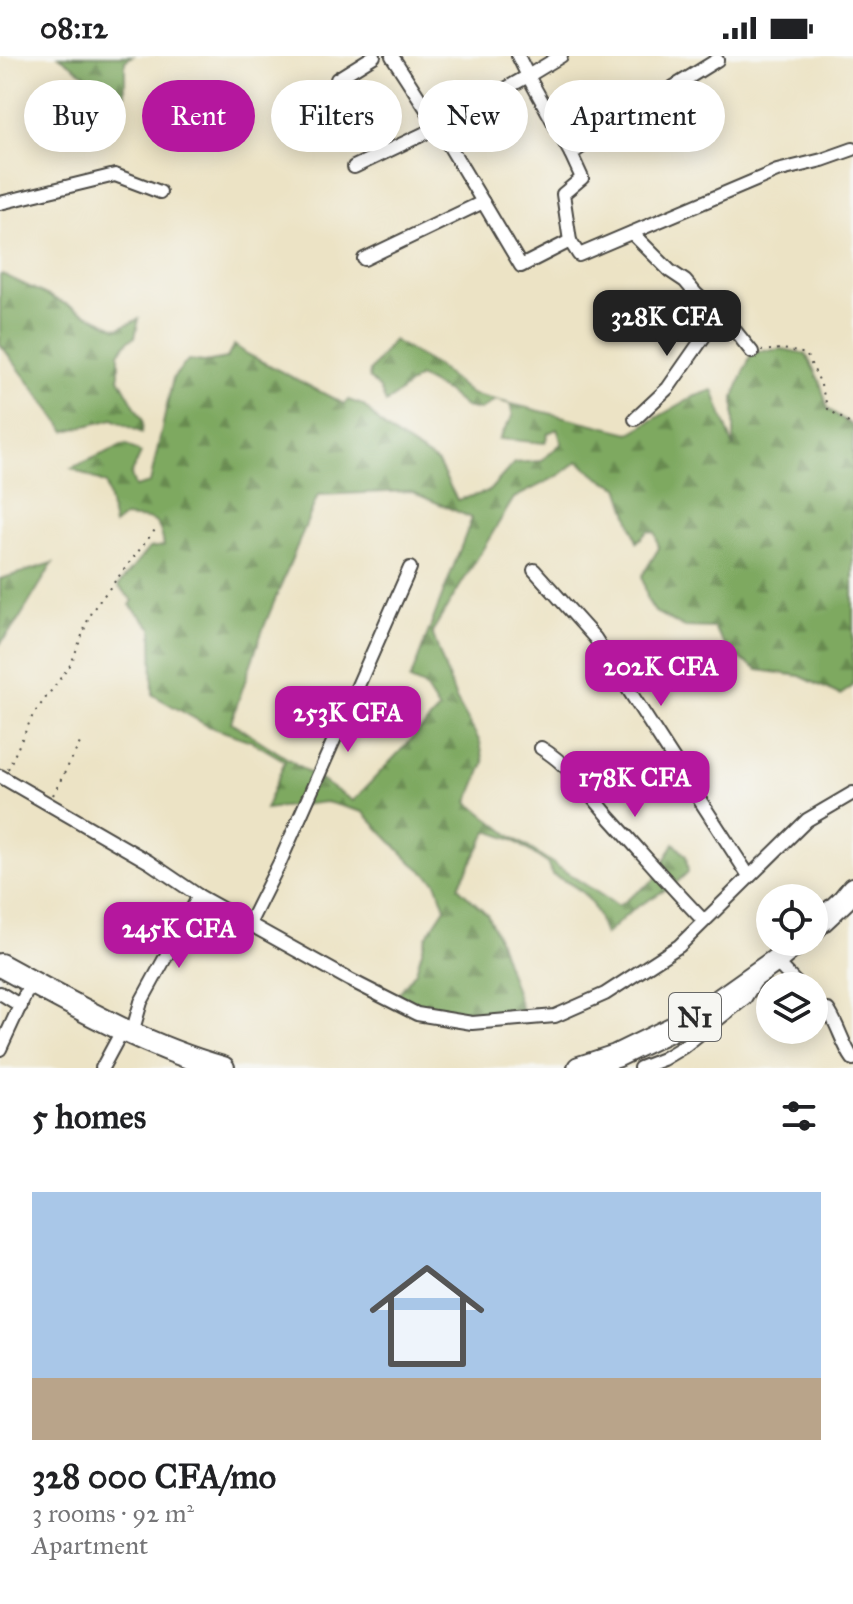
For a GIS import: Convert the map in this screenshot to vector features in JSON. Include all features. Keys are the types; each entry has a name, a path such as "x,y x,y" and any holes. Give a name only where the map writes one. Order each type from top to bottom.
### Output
{"highway":[{"path":"828,915 853,889"},
{"name":"N1","path":"579,1068 616,1056 696,1017 780,956"},
{"path":"0,965 97,1017 197,1061 223,1068"}],"street":[{"path":"337,79 374,56"},
{"path":"392,56 418,96"},
{"path":"518,56 582,178 563,194 570,241 579,255 777,171 853,149"},
{"path":"521,80 561,56"},
{"path":"571,154 717,60"},
{"path":"354,167 418,137"},
{"path":"453,152 521,266 570,241"},
{"path":"0,203 115,175 160,192"},
{"path":"364,259 483,202"},
{"path":"632,233 732,327 752,352"},
{"path":"635,419 668,388 719,315"},
{"path":"249,924 280,862 410,568"},
{"path":"534,570 595,638 749,876"},
{"path":"541,748 580,783 704,921"},
{"path":"2,776 149,862 199,896 350,980 417,1014 472,1023 555,1016 605,994 679,946 807,820 853,793"},
{"path":"102,1068 128,1031 199,896"},
{"path":"640,1068 683,1047 745,998 768,966 777,972"},
{"path":"0,1049 31,982"},
{"path":"0,993 21,1006"},
{"path":"828,1010 837,1022 846,1049 853,1059"}],"path":[{"path":"752,352 783,349 806,354 820,382 828,409 853,426"},
{"path":"2,776 33,715 71,664 91,612 155,530"},
{"path":"49,803 80,743"}],"green space":[{"path":"59,56 132,56 125,61 125,80 82,80 87,76"},
{"path":"2,274 112,326 119,328 139,319 135,337 119,353 119,378 143,421 142,433 113,419 66,431 0,344"},
{"path":"393,340 438,367 471,394 496,400 480,410 465,407 447,392 419,377 386,403 380,389 369,378 370,371"},
{"path":"234,345 344,404 348,400 363,405 386,429 438,463 457,500 488,492 514,463 541,461 562,443 557,429 548,433 545,443 499,439 513,416 510,404 499,401 630,433 693,397 713,390 734,448 734,397 752,352 783,349 806,354 820,382 828,409 853,426 853,686 840,695 800,676 758,670 725,645 714,628 684,627 655,612 648,601 642,576 659,548 655,532 648,531 637,542 619,487 599,478 578,461 560,475 514,498 432,632 456,699 480,742 484,763 468,802 511,836 618,906 654,880 674,843 686,856 688,872 675,884 632,910 605,935 592,905 581,891 552,875 547,863 513,840 488,831 458,887 487,914 526,1022 478,1016 425,1016 392,1002 416,971 426,937 445,908 436,882 407,858 363,812 326,802 265,809 285,761 251,741 208,726 153,695 152,628 130,605 133,601 118,586 149,548 164,546 160,529 153,521 142,518 124,517 114,525 106,484 71,468 125,444 141,453 131,475 135,487 150,483 173,378 188,360 204,362 227,358","holes":["410,491 472,518 410,680 424,686 439,710 353,801 231,722 263,629 318,495"]},
{"path":"53,563 16,624 0,644 0,579"}]}
